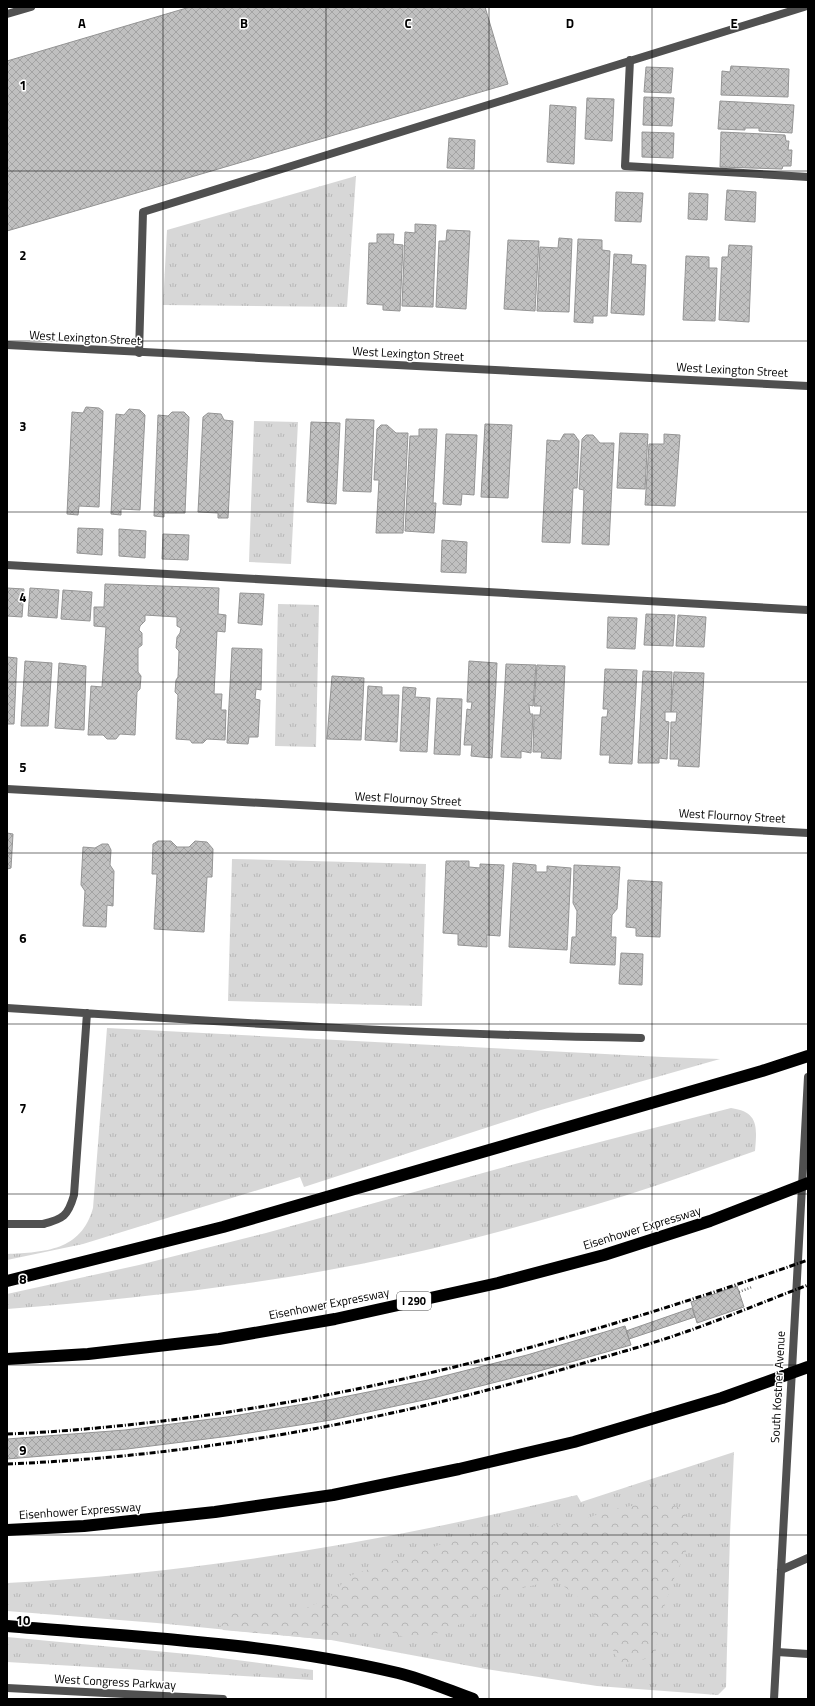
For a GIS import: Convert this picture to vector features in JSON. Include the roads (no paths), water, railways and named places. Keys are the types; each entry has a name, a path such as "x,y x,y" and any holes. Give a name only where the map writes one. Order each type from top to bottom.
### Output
{"highway":[{"path":"7,1281 223,1227 762,1071 808,1056"},
{"name":"Eisenhower Expressway","path":"7,1359 88,1354 219,1339 335,1319 498,1283 604,1255 710,1221 808,1183"},
{"name":"Eisenhower Expressway","path":"7,1530 84,1526 215,1512 341,1494 460,1469 574,1442 722,1398 808,1367"},
{"path":"7,1626 230,1644 320,1658 400,1673 473,1699"}],"street":[{"path":"7,14 31,7"},
{"path":"139,353 144,212 804,7"},
{"path":"630,60 625,166 808,177"},
{"name":"West Lexington Street","path":"7,345 139,353 808,386"},
{"path":"7,565 808,610"},
{"name":"West Flournoy Street","path":"7,789 808,832"},
{"path":"7,1008 224,1022 561,1037 641,1038"},
{"path":"7,1224 43,1224 61,1220 70,1209 74,1195 87,1014"},
{"name":"South Kostner Avenue","path":"774,1699 808,1077"},
{"path":"781,1570 808,1558"},
{"path":"777,1652 808,1654"},
{"name":"West Congress Parkway","path":"7,1688 223,1699"}],"railway":[{"path":"7,1434 85,1429 163,1421 327,1395 409,1378 490,1358 650,1313 808,1260"},
{"path":"7,1464 79,1460 224,1444 295,1432 437,1403 508,1385 647,1345 703,1326 808,1285"}]}
